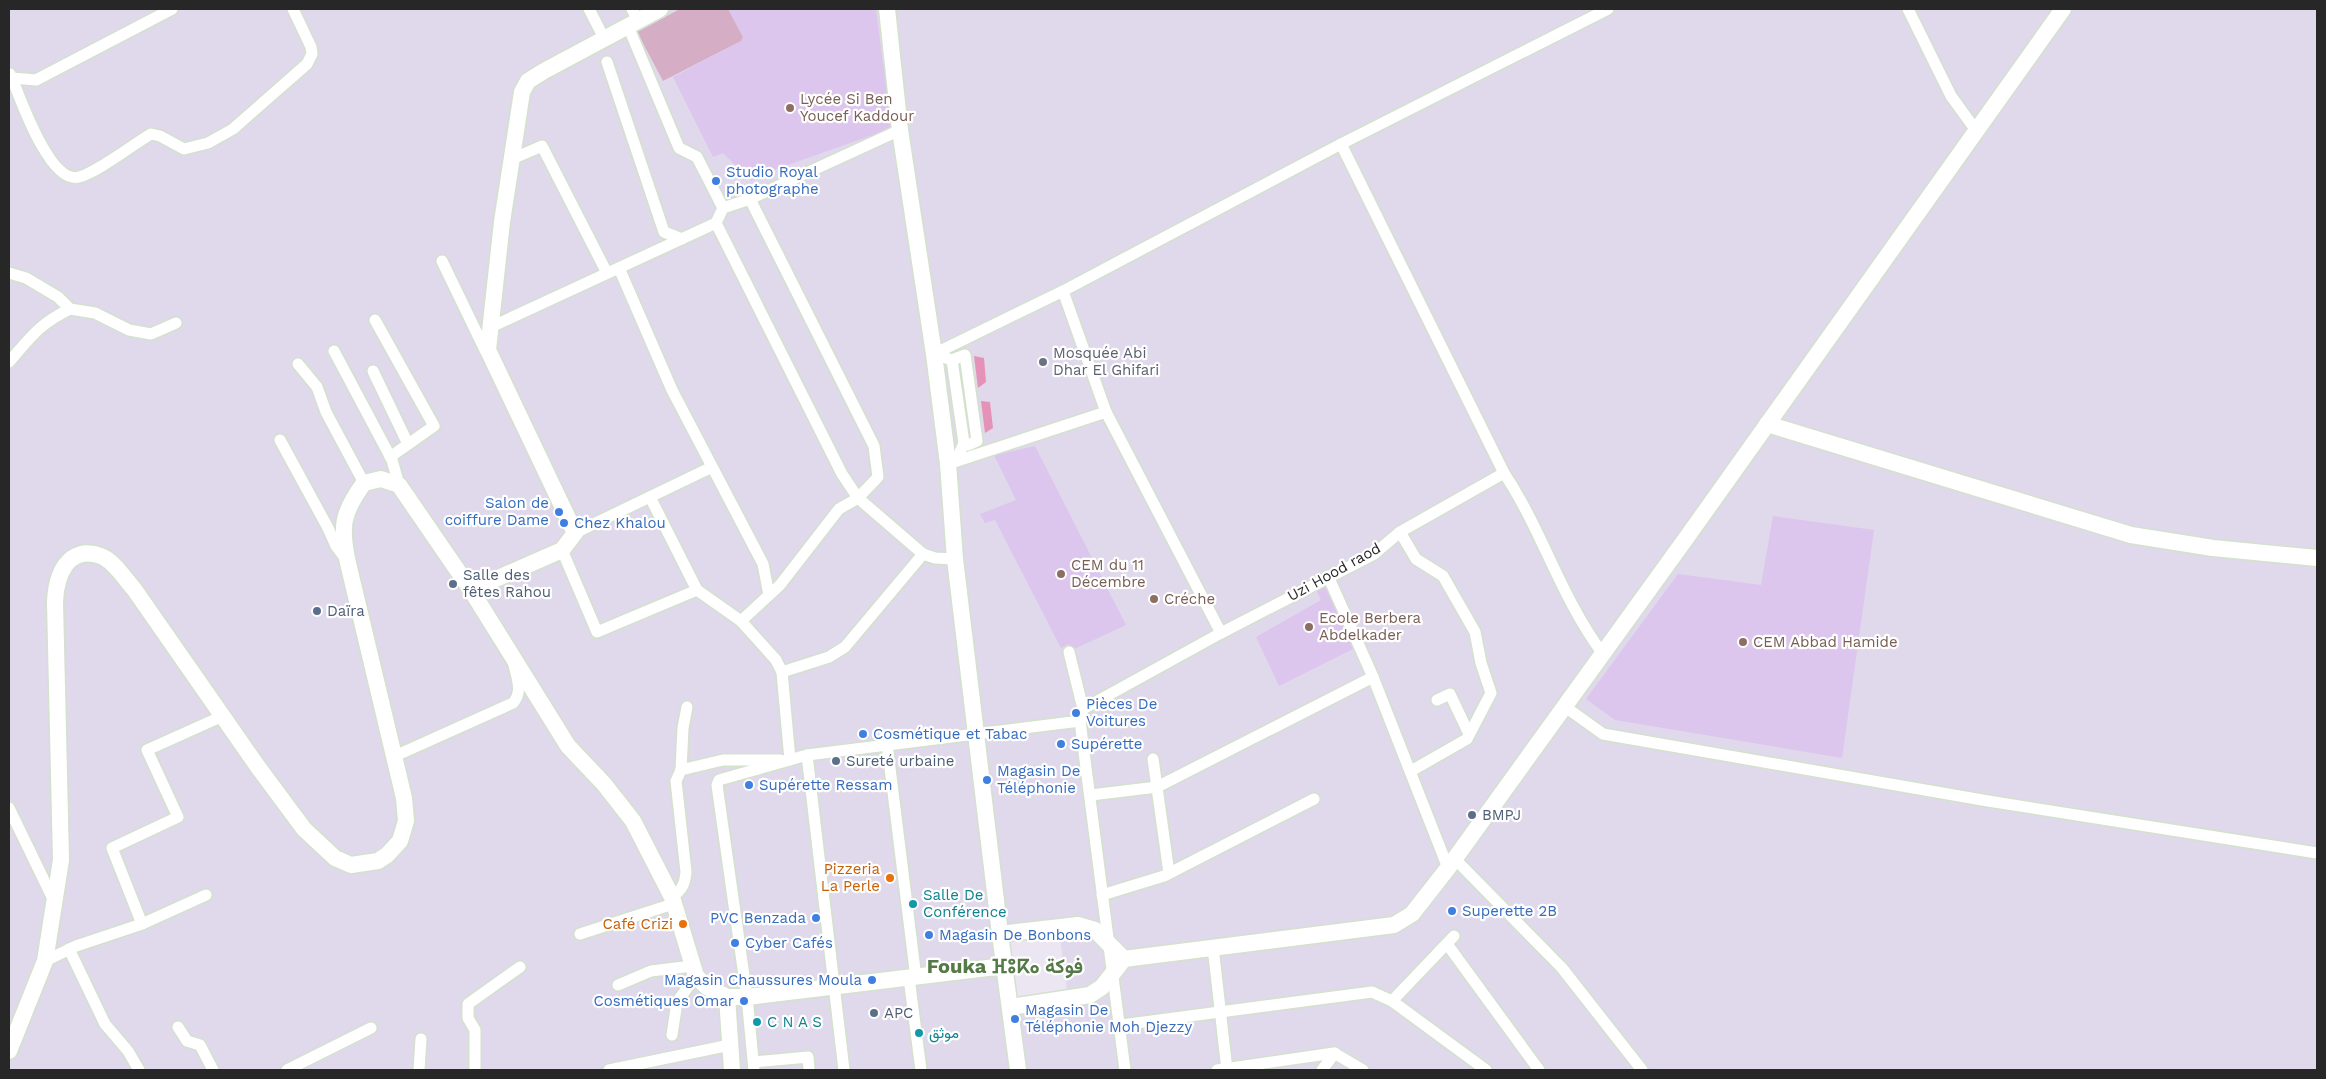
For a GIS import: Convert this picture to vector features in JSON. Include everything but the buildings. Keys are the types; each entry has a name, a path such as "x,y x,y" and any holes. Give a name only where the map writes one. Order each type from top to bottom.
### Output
{"main road":[{"path":"471,590 562,550 576,533 488,350 502,222 522,92 528,81 604,38 633,19 660,9"},
{"path":"887,9 900,130 952,462 956,560 1018,1070"},
{"path":"1010,1007 1090,995 1102,987 1124,959 1394,924 1412,914 1451,864 1603,654 2062,9"},
{"path":"1767,424 2131,535 2214,548 2317,558"},
{"path":"9,1051 45,961 61,860 56,592 63,568 70,559 83,554 102,556 122,575 304,829 335,858 351,865 378,861 387,855 400,841 406,821 404,798 343,542 343,520 351,501 364,483 381,480 399,485 471,590 568,746 604,784 633,821 672,900 694,971 707,987 727,997 747,997 1004,966"},
{"path":"1000,934 1078,925 1095,930 1124,959"},
{"path":"727,997 732,1070"}],"street":[{"path":"10,75 36,80 172,9"},
{"path":"10,75 33,131 47,154 66,176 77,178 151,134 160,136 173,145 184,149 208,143 233,129 307,64 312,54 311,46 293,9"},
{"path":"588,9 604,38"},
{"path":"934,354 1063,291 1341,144 1608,9"},
{"path":"1908,9 1952,96 1975,130"},
{"path":"633,19 679,148 697,157 723,208"},
{"path":"607,62 664,232 682,239"},
{"path":"491,327 716,223 723,208 750,198 900,130"},
{"path":"1341,144 1504,473 1516,490 1560,583 1585,630 1603,654"},
{"path":"512,159 542,146 607,273"},
{"path":"741,621 780,585 839,509 858,498 878,477 874,446 750,198"},
{"path":"716,223 842,474 858,498 923,554 935,558 956,560"},
{"path":"442,261 485,350 488,350"},
{"path":"619,268 672,390 763,564 769,595"},
{"path":"9,273 26,278 58,297 70,309"},
{"path":"1063,291 1106,412 1221,633"},
{"path":"9,362 49,319 70,309 95,313 129,330 151,334 176,322"},
{"path":"375,320 434,426 390,456"},
{"path":"334,351 390,456 399,485"},
{"path":"934,354 952,360 965,355 977,441 968,445 964,443 952,462"},
{"path":"298,364 317,387 326,412 364,483"},
{"path":"373,371 408,444"},
{"path":"952,462 1106,412"},
{"path":"280,440 336,546 347,560"},
{"path":"576,533 712,467"},
{"name":"Uzi Hood raod","path":"1083,709 1328,576 1374,554 1400,532 1504,473"},
{"path":"650,497 697,590 741,621 776,660 782,672 790,760"},
{"path":"1400,532 1416,559 1443,576 1475,632 1481,663 1491,693 1467,739 1410,771"},
{"path":"562,550 597,632 697,590"},
{"path":"782,672 829,657 845,647 923,554"},
{"path":"1328,576 1374,677 1410,771 1451,864 1562,968 1642,1070"},
{"path":"1069,652 1083,709 1080,721 1107,942 1121,1025 1125,1070"},
{"path":"395,756 513,703 519,697 519,691 513,658"},
{"path":"1090,795 1157,786 1374,677"},
{"path":"1437,700 1450,694 1469,734"},
{"path":"580,934 672,900 680,892 685,882 686,872 676,781 680,770 683,728 687,706"},
{"path":"1564,706 1603,734 1998,803 2317,853"},
{"path":"142,924 112,848 178,817 147,750 216,719"},
{"path":"809,1070 808,1057 754,1066 747,997 717,785 719,780 807,756 887,744 1080,721"},
{"path":"887,744 920,1070"},
{"path":"807,756 836,987 844,1070"},
{"path":"1153,759 1169,873"},
{"path":"680,770 723,760 790,760"},
{"path":"1102,895 1169,873 1314,799"},
{"path":"9,808 55,904"},
{"path":"45,961 69,950 142,924 206,895"},
{"path":"1392,1001 1451,940 1539,1070"},
{"path":"1213,947 1224,1070 1335,1053 1363,1070"},
{"path":"69,950 105,1024 128,1051 139,1070"},
{"path":"475,1070 474,1030 468,1018 468,1004 520,966"},
{"path":"618,985 651,971 694,971 677,1002 672,1035"},
{"path":"1121,1025 1372,992 1392,1001 1486,1070"},
{"path":"178,1027 187,1041 200,1045 212,1070"},
{"path":"294,1069 371,1028"},
{"path":"419,1070 422,1039"},
{"path":"609,1070 730,1045"},
{"path":"1322,1070 1335,1053"}],"shaded area":[{"path":"680,9 728,9 743,37 741,41 663,81 637,32"},
{"name":"Lycée Si Ben Youcef Kaddour","path":"728,9 876,9 883,64 888,63 893,128 759,175 751,181 723,153 713,157 673,77 741,41 743,37"},
{"path":"974,356 984,358 986,382 978,388"},
{"path":"981,401 990,402 993,428 985,433"},
{"name":"CEM du 11 Décembre","path":"1035,446 1126,625 1072,650 1069,644 1061,648 995,520 985,523 980,514 1016,500 994,455"},
{"name":"CEM Abbad Hamide","path":"1773,516 1874,530 1842,758 1615,720 1586,699 1678,574 1761,585"},
{"name":"Ecole Berbera Abdelkader","path":"1326,579 1355,648 1279,686 1256,637 1321,600 1314,586"},
{"path":"1059,931 1067,990 1014,997 1006,938"}],"place":[{"name":"Lycée Si Ben Youcef Kaddour","path":"790,108"},
{"name":"Studio Royal photographe","path":"716,181"},
{"name":"Mosquée Abi Dhar El Ghifari","path":"1043,362"},
{"name":"Salon de coiffure Dame","path":"559,512"},
{"name":"Chez Khalou","path":"564,523"},
{"name":"CEM du 11 Décembre","path":"1061,574"},
{"name":"Salle des fêtes Rahou","path":"453,584"},
{"name":"Créche","path":"1154,599"},
{"name":"Daïra","path":"317,611"},
{"name":"Ecole Berbera Abdelkader","path":"1309,627"},
{"name":"CEM Abbad Hamide","path":"1743,642"},
{"name":"Pièces De Voitures","path":"1076,713"},
{"name":"Cosmétique et Tabac","path":"863,734"},
{"name":"Supérette","path":"1061,744"},
{"name":"Sureté urbaine","path":"836,761"},
{"name":"Magasin De Téléphonie","path":"987,780"},
{"name":"Supérette Ressam","path":"749,785"},
{"name":"BMPJ","path":"1472,815"},
{"name":"Pizzeria La Perle","path":"890,878"},
{"name":"Salle De Conférence","path":"913,904"},
{"name":"Superette 2B","path":"1452,911"},
{"name":"PVC Benzada","path":"816,918"},
{"name":"Café Crizi","path":"683,924"},
{"name":"Magasin De Bonbons","path":"929,935"},
{"name":"Cyber Cafés","path":"735,943"},
{"name":"Magasin Chaussures Moula","path":"872,980"},
{"name":"Cosmétiques Omar","path":"744,1001"},
{"name":"APC","path":"874,1013"},
{"name":"Magasin De Téléphonie Moh Djezzy","path":"1015,1019"},
{"name":"C N A S","path":"757,1022"},
{"name":"موثق","path":"919,1033"}],"district":[{"name":"Fouka ⴼⵓⴽⴰ فوكة","path":"1005,966"}]}
